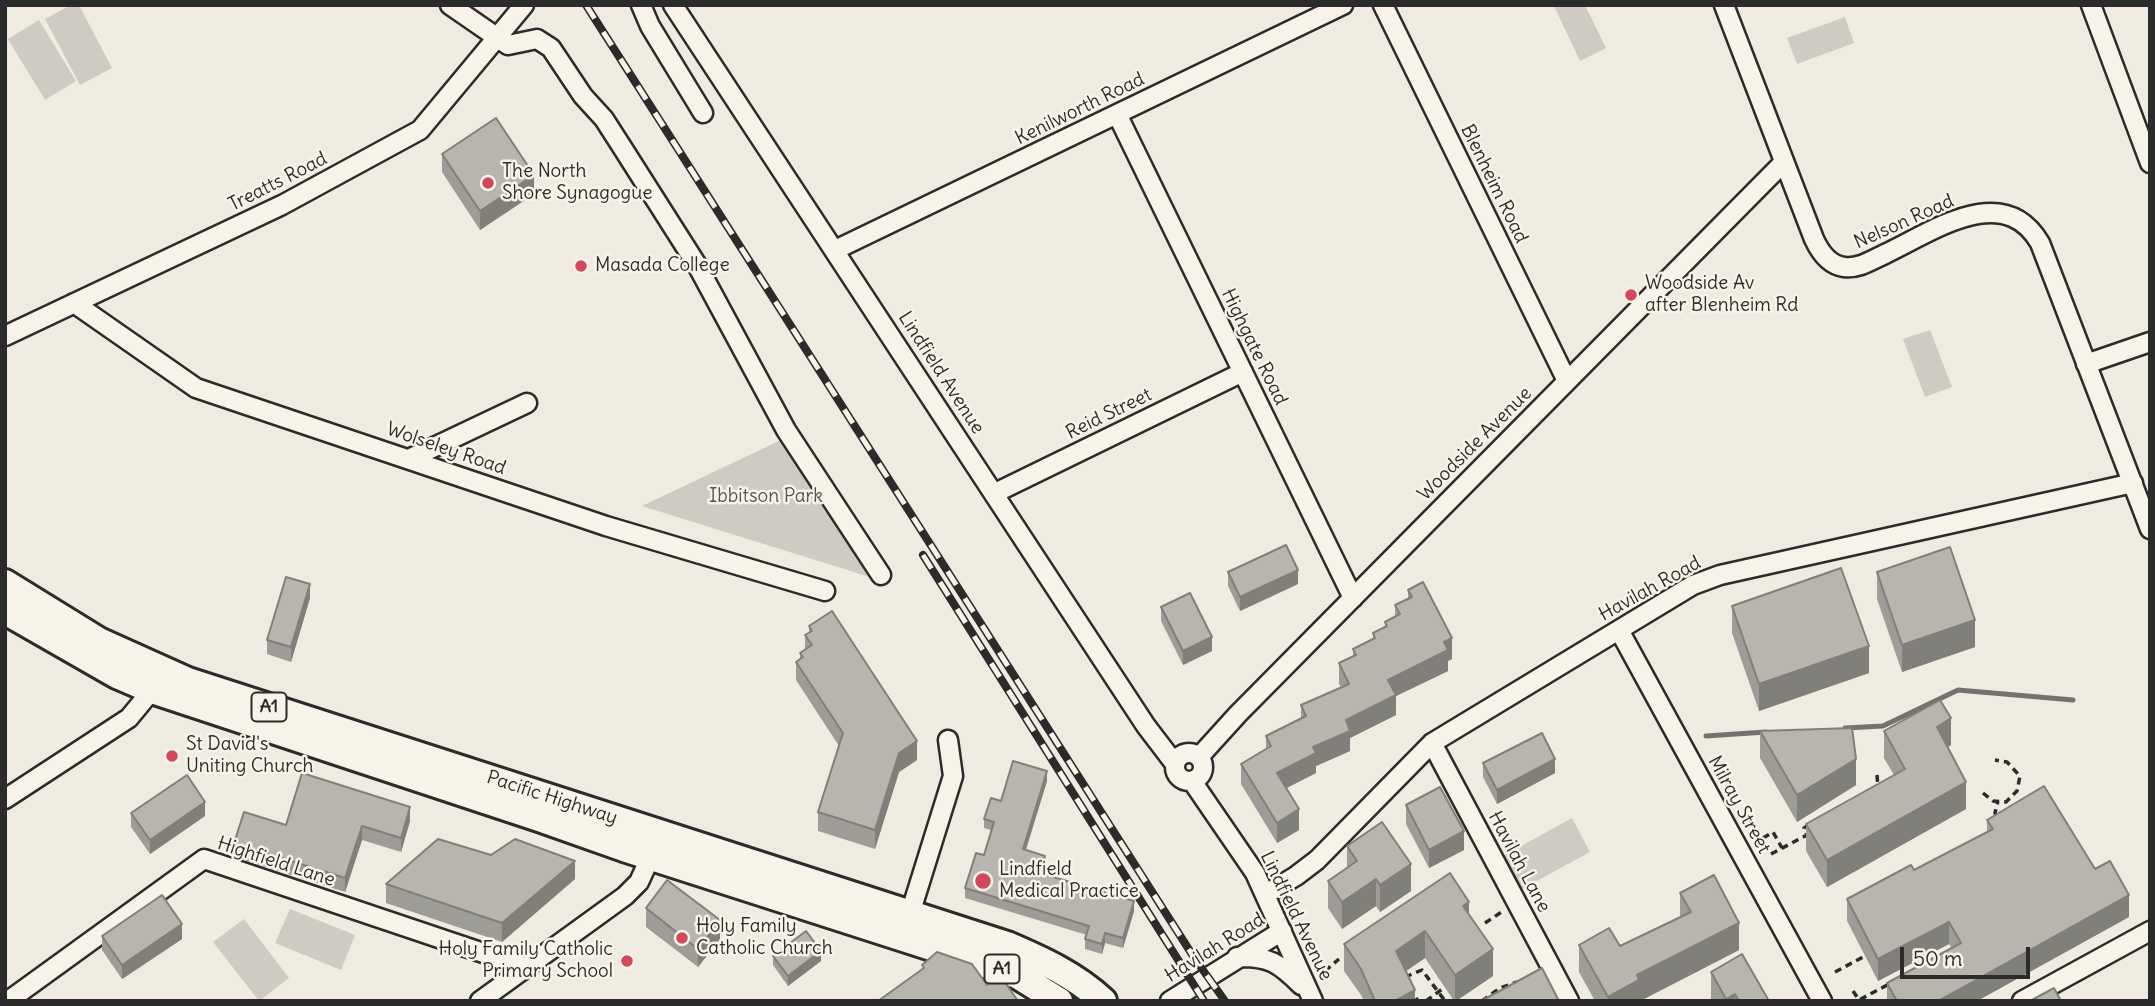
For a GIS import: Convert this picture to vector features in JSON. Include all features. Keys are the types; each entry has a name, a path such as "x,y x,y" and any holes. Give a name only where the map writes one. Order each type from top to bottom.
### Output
{"highway":[{"name":"Pacific Highway","path":"5,583 127,656 188,681 1007,945 1073,977 1103,1001"},
{"name":"Pacific Highway","path":"5,611 117,675 152,690 651,857 998,968 1025,979 1059,1001"}],"street":[{"path":"450,5 508,45 537,39 544,41 551,48 583,96 604,119 696,265 786,430 881,575"},
{"name":"Treatts Road","path":"5,336 282,205 420,130 524,5"},
{"path":"641,5 650,26 703,113"},
{"name":"Lindfield Avenue","path":"673,5 1146,726 1175,764"},
{"name":"Kenilworth Road","path":"835,250 1343,5"},
{"name":"Blenheim Road","path":"1383,5 1567,381"},
{"name":"Nelson Road","path":"1724,5 1817,246 1828,260 1844,267 1863,264 1973,215 1986,212 2002,213 2025,223 2040,243 2150,529"},
{"path":"2091,5 2150,163"},
{"name":"Highgate Road","path":"1117,114 1353,598"},
{"name":"Woodside Avenue","path":"1199,757 1784,162"},
{"name":"Wolseley Road","path":"74,303 196,388 606,526 825,590"},
{"path":"2086,364 2150,342"},
{"name":"Reid Street","path":"995,494 1242,372"},
{"path":"409,459 527,403"},
{"name":"Havilah Road","path":"1266,894 1317,860 1432,743 1693,585 1720,575 2133,483"},
{"name":"Milray Street","path":"1619,630 1822,1001"},
{"path":"5,799 129,718 152,690"},
{"path":"910,914 953,776 948,740"},
{"name":"Havilah Lane","path":"1432,743 1569,1001"},
{"path":"1187,753 1199,757 1203,765 1202,773 1192,781 1178,777 1175,764 1179,757 1187,753"},
{"name":"Lindfield Avenue","path":"1192,781 1244,855 1266,894 1311,997"},
{"path":"480,1001 625,896 639,882 660,832"},
{"name":"Highfield Lane","path":"8,1001 204,859 525,967"},
{"name":"Havilah Road","path":"1170,1001 1282,931"},
{"path":"2022,1001 2150,931"},
{"path":"1237,957 1269,960 1289,973 1311,997"}],"path":[{"path":"1983,793 1993,801 2006,802 2017,791 2020,776 2007,762 1995,760"},
{"path":"1877,775 1878,794"},
{"path":"1998,802 1995,813 2001,824"},
{"path":"1771,854 1807,835 1804,828 1813,823"},
{"path":"1763,838 1773,832 1782,848"},
{"path":"1485,923 1503,911"},
{"path":"1835,972 1865,956"},
{"path":"1325,971 1339,960"},
{"path":"1396,982 1422,970 1445,1001"},
{"path":"1482,1001 1500,988 1524,979"},
{"path":"1853,991 1859,1000 1895,982"},
{"path":"1426,1001 1444,987"}],"green space":[{"path":"71,5 79,5 112,68 80,85 45,19"},
{"path":"1585,5 1606,48 1580,61 1554,6"},
{"path":"1845,17 1854,43 1797,64 1787,38"},
{"path":"39,20 76,81 45,100 8,39"},
{"path":"1930,330 1952,387 1925,397 1903,339"},
{"name":"Ibbitson Park","path":"783,439 873,578 642,506"},
{"path":"1572,818 1590,852 1522,889 1503,856"},
{"path":"290,909 355,935 341,970 275,943"},
{"path":"244,919 289,978 259,1001 213,942"}],"building":[{"name":"The North Shore Synagogue","path":"496,118 534,175 480,211 442,154"},
{"path":"1286,545 1298,570 1240,597 1228,572"},
{"path":"1950,547 1975,620 1902,645 1877,572"},
{"path":"1841,568 1869,646 1759,684 1732,606"},
{"path":"286,577 310,584 291,647 267,640"},
{"path":"1423,582 1452,638 1444,642 1448,650 1388,680 1396,695 1346,720 1350,731 1313,747 1316,753 1277,773 1299,809 1277,823 1241,764 1271,746 1266,736 1306,716 1301,705 1349,684 1339,663 1356,655 1353,649 1375,638 1373,633 1387,626 1385,622 1400,614 1395,605 1412,597 1408,590"},
{"path":"1190,593 1212,637 1183,651 1161,607"},
{"path":"832,611 917,741 899,753 875,830 818,812 843,733 796,662 803,657 800,653 812,645 805,635 812,631 809,626"},
{"path":"1940,700 1951,718 1937,727 1966,782 1827,860 1806,824 1905,769 1884,731"},
{"path":"1852,728 1856,759 1797,795 1760,731"},
{"path":"1542,733 1555,759 1497,790 1483,763"},
{"path":"1013,761 1047,771 1023,849 1045,856 1040,873 1134,901 1123,938 1105,933 1102,944 1085,939 1089,926 965,888 976,853 984,855 994,822 984,819 991,798 1001,801"},
{"path":"302,773 410,807 401,838 362,826 345,878 234,843 244,812 286,825"},
{"path":"187,775 205,802 150,840 131,813"},
{"path":"2044,786 2095,869 2110,861 2129,895 1938,1001 1897,1001 1887,983 1961,943 1949,922 1878,959 1847,899 1911,865 1914,870 1993,829 1987,820"},
{"path":"1440,787 1464,831 1429,850 1406,805"},
{"path":"1382,822 1411,864 1380,885 1376,879 1342,902 1328,881 1357,861 1347,846"},
{"path":"438,839 491,855 515,839 575,861 502,923 386,884"},
{"path":"1450,873 1469,902 1463,906 1493,949 1455,975 1425,931 1396,951 1415,990 1395,1001 1375,1001 1361,969 1344,944"},
{"path":"1714,875 1739,923 1637,975 1639,980 1608,997 1579,945 1609,928 1620,946 1691,912 1680,893"},
{"path":"667,880 720,920 698,949 646,908"},
{"path":"162,895 182,924 122,965 102,936"},
{"path":"806,931 821,951 788,976 773,956"},
{"path":"937,952 972,964 987,985 1000,975 1018,1001 878,1001 924,968 922,965"},
{"path":"1742,954 1769,1001 1739,1001 1735,994 1726,999 1711,972"},
{"path":"1542,968 1559,1001 1481,1001"},
{"path":"2054,988 2061,1001 2030,1001"}],"waterway":[{"path":"1845,728 1883,726 1958,690 2073,700"},
{"path":"1706,736 1766,732"}],"railway":[{"path":"586,5 1195,959 1225,1001"},
{"path":"923,555 1204,1001"}],"place":[{"name":"The North Shore Synagogue","path":"488,183"},
{"name":"Masada College","path":"581,266"},
{"name":"Woodside Av after Blenheim Rd","path":"1631,295"},
{"name":"St David's Uniting Church","path":"172,756"},
{"name":"Lindfield Medical Practice","path":"983,881"},
{"name":"Holy Family Catholic Church","path":"682,938"},
{"name":"Holy Family Catholic Primary School","path":"627,961"}]}
